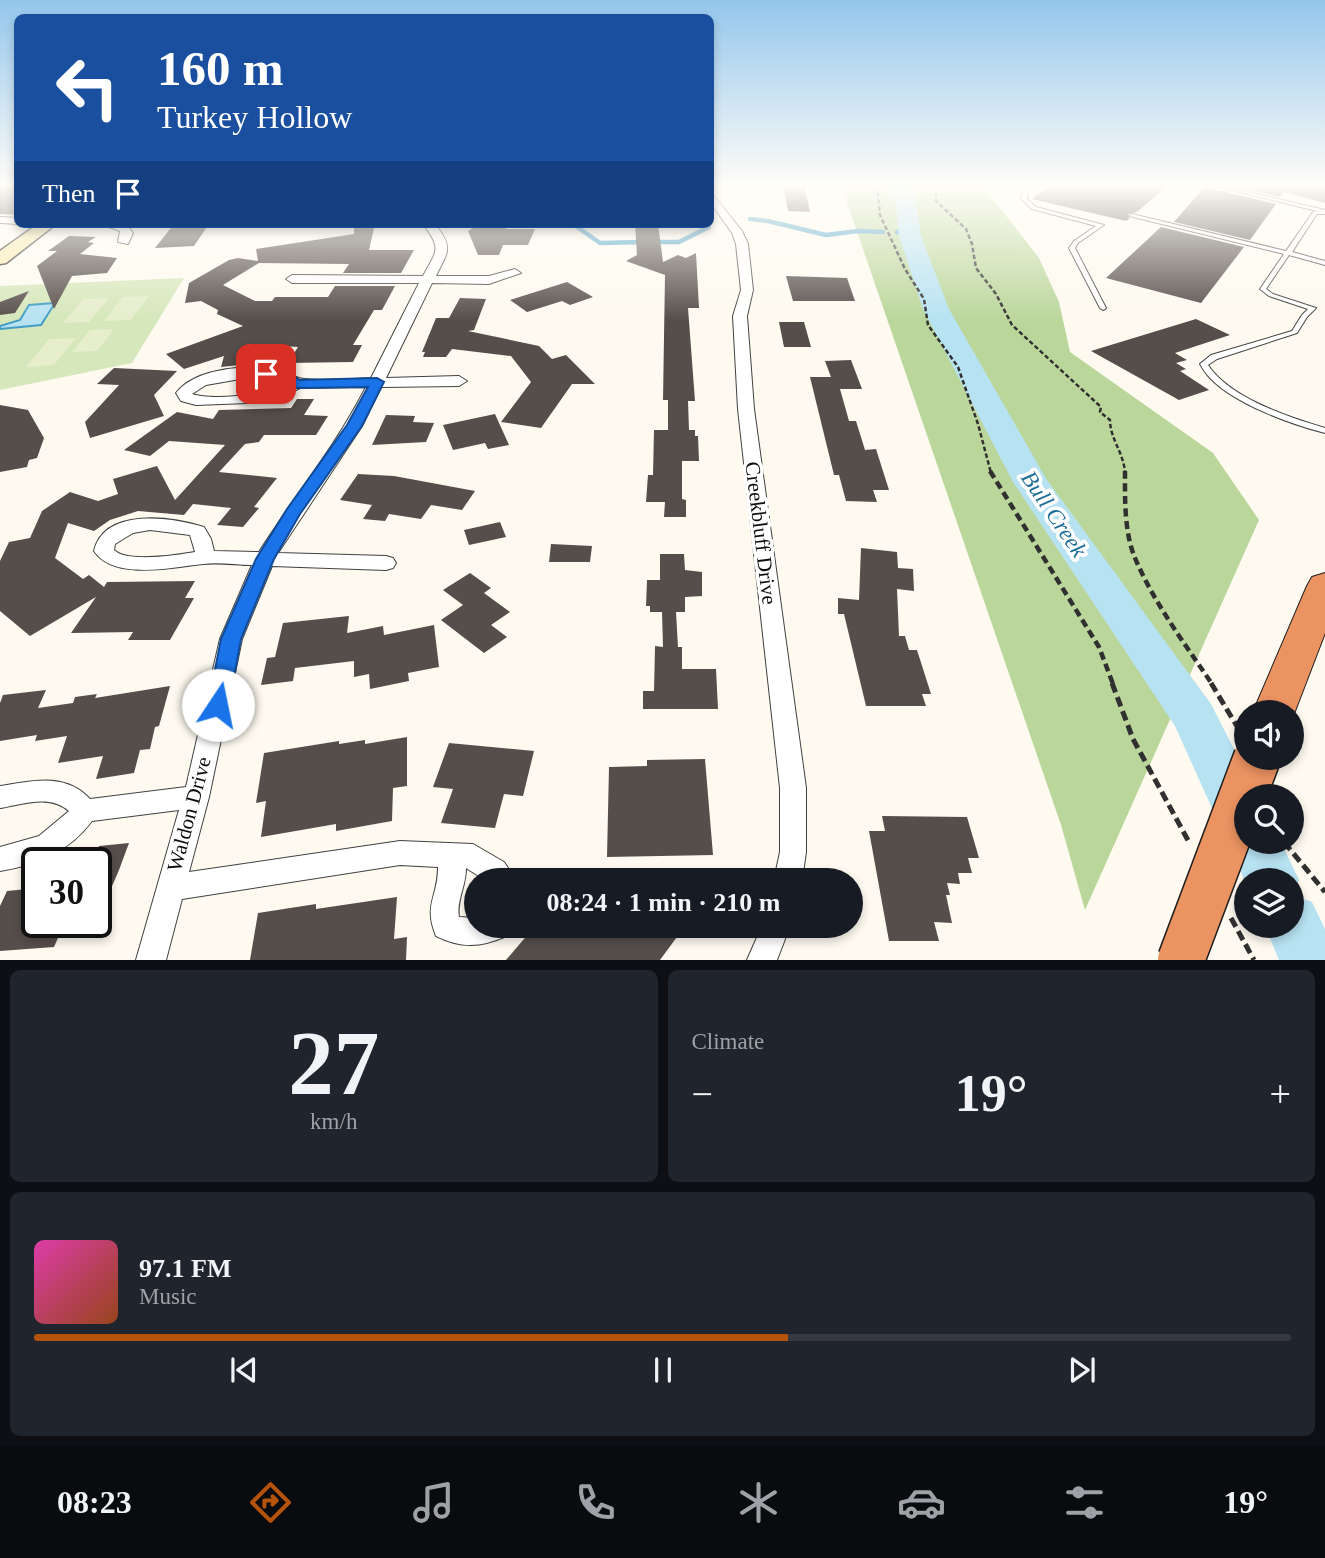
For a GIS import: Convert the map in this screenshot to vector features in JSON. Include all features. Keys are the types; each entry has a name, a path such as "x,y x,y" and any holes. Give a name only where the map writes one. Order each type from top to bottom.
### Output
{"highway":[{"path":"1279,700 1325,586"},
{"path":"1181,960 1242,770"}],"street":[{"path":"0,259 40,230"},
{"path":"124,242 127,233 125,230"},
{"name":"Waldon Drive","path":"151,960 195,797 231,639 265,559 293,513 354,426 443,249 442,240 434,230"},
{"name":"Creekbluff Drive","path":"736,230 742,244 747,290 740,316 746,409 793,788 793,852 790,868"},
{"path":"292,279 489,280 515,274"},
{"path":"297,384 282,375 208,378 194,383 184,393 187,398 196,400 264,397 288,390 297,384 459,381"},
{"path":"205,557 386,563"},
{"path":"0,797 56,790 73,796 85,811"},
{"path":"0,859 24,855 47,846 71,831 85,811 195,797"},
{"path":"169,888 400,853 473,856 490,868"},
{"path":"452,855 452,885 443,908 446,926 457,933 464,933"},
{"path":"762,960 771,938"}],"lane":[{"path":"1094,230 1072,248 1104,308"},
{"path":"1190,230 1325,263"},
{"path":"1304,230 1263,289 1271,295 1313,308 1304,316 1295,332 1214,358 1204,364 1210,375 1221,383 1285,419 1325,431"}],"path":[{"path":"887,230 905,269 924,299 928,324 958,368 978,424 988,468 1099,647 1133,739 1193,849"},
{"path":"967,230 973,238 976,268 1008,311 1012,325 1088,393 1101,407 1100,412 1110,420 1111,434 1125,468 1125,506 1134,556 1170,621 1234,718"},
{"path":"1294,854 1325,891"},
{"path":"1227,911 1254,960"}],"green space":[{"path":"856,230 1017,230 1039,258 1059,302 1070,352 1213,453 1259,520 1085,910 1061,825"},
{"path":"184,278 132,363 0,390 0,286"},
{"path":"149,296 131,320 104,321 123,297"},
{"path":"109,298 89,322 62,323 84,299"},
{"path":"114,329 97,351 72,352 90,330"},
{"path":"76,338 54,365 26,367 49,339"}],"water":[{"path":"55,303 41,325 0,329 0,326 20,320 29,305"}],"building":[{"path":"169,230 205,230 194,246 155,248"},
{"path":"354,230 374,230 369,250 414,250 401,273 343,273 349,264 259,263 223,285 255,301 272,301 275,297 328,297 335,286 395,286 382,310 374,310 353,345 362,345 353,362 288,363 298,347 248,344 240,365 221,367 224,356 184,369 166,354 243,326 217,314 218,310 201,301 185,303 189,283 229,260 238,258 258,261 256,249 354,234"},
{"path":"535,230 528,245 503,245 499,255 478,255 468,231"},
{"path":"635,230 659,230 663,262 678,255 686,258 696,253 699,308 688,308 695,401 688,401 689,430 695,430 695,436 698,436 699,461 682,461 682,499 686,500 686,517 664,517 665,502 646,502 648,475 653,475 654,430 668,430 668,400 663,400 665,275 626,261 637,255"},
{"path":"1158,230 1173,230 1244,247 1201,303 1106,278"},
{"path":"1207,230 1257,230 1250,240"},
{"path":"69,236 96,237 88,242 94,243 80,254 117,258 107,273 72,276 54,309 37,266 57,251 48,251"},
{"path":"786,276 847,278 855,301 793,301"},
{"path":"567,282 593,297 570,305 562,301 527,312 510,300"},
{"path":"29,291 15,313 0,315 0,302"},
{"path":"460,298 486,299 474,330 468,331 539,346 552,359 566,355 595,384 572,384 541,428 501,422 531,382 511,356 452,349 446,357 423,357 425,352 422,352 436,318 449,318"},
{"path":"1196,319 1230,335 1175,353 1187,360 1176,363 1186,369 1180,371 1209,390 1179,400 1091,351"},
{"path":"779,322 804,322 811,347 784,347"},
{"path":"851,360 862,389 840,389 849,421 856,421 865,450 876,449 889,490 873,490 877,502 846,501 839,475 834,475 810,377 831,377 825,361"},
{"path":"114,368 177,371 154,395 164,416 90,438 85,422 119,385 97,384"},
{"path":"297,399 314,399 304,415 328,416 316,435 264,435 259,442 245,444 219,472 277,478 254,507 259,508 243,527 217,525 231,508 193,504 184,515 138,511 110,520 94,531 68,523 55,558 83,579 89,575 104,587 107,582 195,581 185,598 194,598 170,640 128,640 133,632 71,633 96,597 30,636 0,611 0,561 9,542 30,538 42,511 70,492 98,501 118,494 113,479 157,466 175,500 225,445 169,441 150,456 124,450 177,412 213,419 219,410 291,408"},
{"path":"0,405 28,410 44,438 37,458 29,460 27,467 0,472"},
{"path":"495,414 509,445 488,449 485,443 453,450 443,425"},
{"path":"386,415 415,416 413,422 434,423 426,442 372,445"},
{"path":"358,474 394,476 475,491 462,510 431,505 421,519 389,514 385,521 363,519 372,505 340,500"},
{"path":"500,522 506,537 469,545 464,530"},
{"path":"551,544 592,546 590,562 549,562"},
{"path":"861,548 897,552 898,568 913,569 914,591 897,589 899,636 905,636 909,650 917,650 931,694 922,694 926,706 866,706 844,614 838,614 838,598 859,600"},
{"path":"660,554 684,554 685,570 702,572 702,596 685,597 685,612 676,612 678,647 682,647 682,669 716,669 718,709 643,709 643,691 654,691 655,646 663,647 662,612 650,612 650,606 646,606 647,580 660,580"},
{"path":"470,573 491,588 484,593 510,612 491,625 507,637 484,653 441,620 463,605 443,590"},
{"path":"349,616 347,633 383,626 384,635 434,625 439,667 408,673 409,681 370,689 369,674 354,677 354,661 295,668 293,681 261,685 267,658 275,657 283,623"},
{"path":"170,686 150,749 140,750 134,773 96,779 103,756 58,763 67,736 35,741 37,735 0,741 0,703 3,695 46,690 38,708 73,703 75,697 97,694 95,698"},
{"path":"407,737 407,786 393,788 392,821 336,831 336,824 261,837 266,801 256,803 264,753 339,741 339,744 365,740 365,744"},
{"path":"449,743 534,751 523,796 504,794 495,828 441,823 453,789 433,787"},
{"path":"705,759 713,855 607,857 609,767 647,766 647,760"},
{"path":"882,816 967,817 979,858 968,858 972,873 958,873 960,884 947,883 950,895 946,895 952,923 934,922 939,941 889,941 869,831 885,831"},
{"path":"129,843 112,886 112,847 99,846"},
{"path":"21,890 21,938 58,938 54,947 0,951 0,906 7,891"},
{"path":"397,897 394,939 407,937 406,960 250,960 258,913 316,904 316,909"},
{"path":"525,938 676,938 660,960 506,960"}],"waterway":[{"path":"581,230 600,243 642,242"},
{"path":"653,242 679,242 703,230"},
{"path":"804,230 826,235 858,231 883,232"},
{"name":"Bull Creek","path":"909,230 936,309 1031,482 1194,717 1234,801"},
{"path":"897,232 910,233"},
{"name":"Bull Creek","path":"1259,854 1266,868"},
{"name":"Bull Creek","path":"1299,938 1309,960"}],"route":[{"path":"218,705 231,639 265,559 293,513 354,426 377,382 297,384 282,375 266,374"}]}
